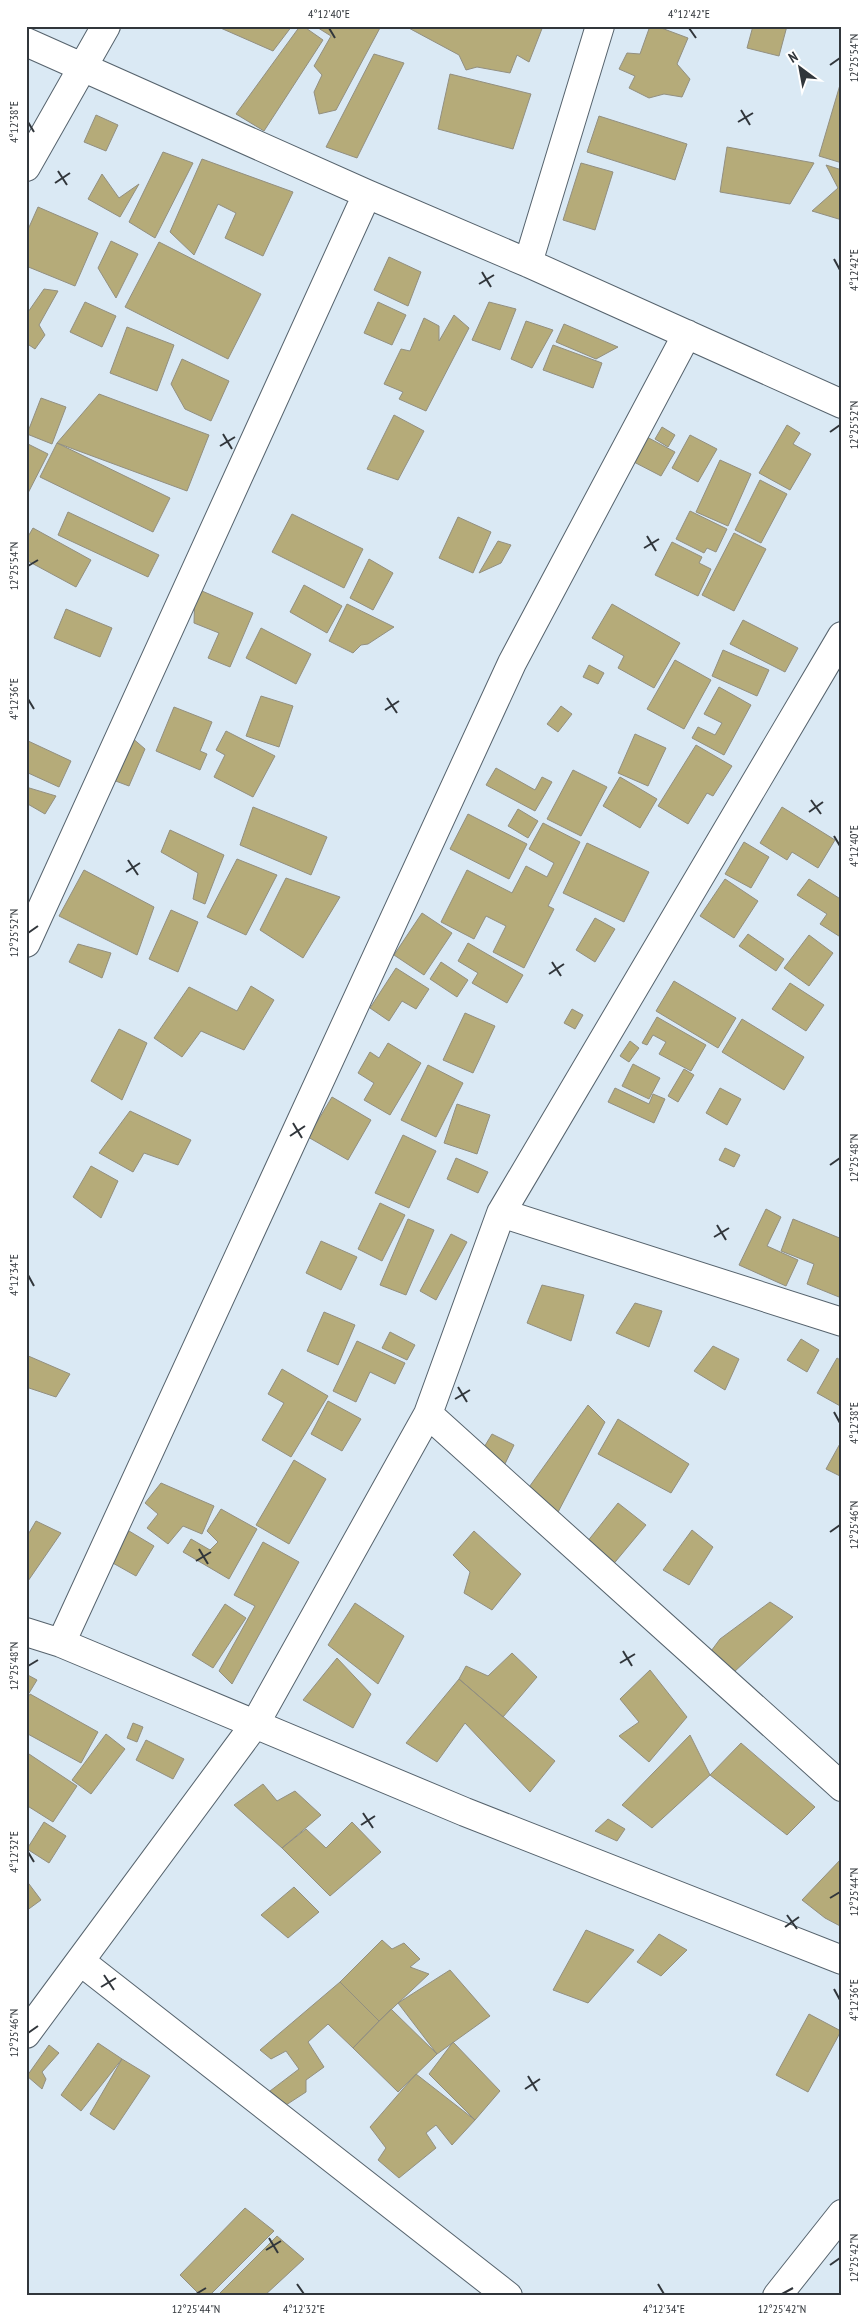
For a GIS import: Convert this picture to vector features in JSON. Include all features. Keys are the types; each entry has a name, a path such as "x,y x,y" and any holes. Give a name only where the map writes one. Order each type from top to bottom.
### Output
{"street":[{"path":"26,167 106,26"},
{"path":"528,263 600,26"},
{"path":"26,42 367,194 528,263 842,404"},
{"path":"26,943 367,194"},
{"path":"61,1643 512,663 687,334"},
{"path":"26,2034 255,1724 428,1414 502,1213 842,636"},
{"path":"502,1213 842,1322"},
{"path":"428,1414 842,1788"},
{"path":"26,1632 61,1643 465,1812 842,1960"},
{"path":"80,1961 508,2296"},
{"path":"777,2296 841,2216"}],"building":[{"path":"216,26 292,26 273,51"},
{"path":"300,26 303,26 323,40 264,131 236,114"},
{"path":"315,26 381,26 336,110 319,114 314,92 322,75 314,66 331,36"},
{"path":"405,26 543,26 529,62 517,55 510,73 477,67 466,70 459,55"},
{"path":"650,26 656,26 688,38 677,64 690,79 682,97 664,94 649,98 629,88 635,76 619,69 627,53 640,54"},
{"path":"753,26 787,26 779,56 747,48"},
{"path":"374,54 404,63 357,158 326,147"},
{"path":"450,74 531,94 513,149 438,129"},
{"path":"842,78 842,163 819,156"},
{"path":"96,115 118,125 106,151 84,142"},
{"path":"599,116 687,144 675,180 587,152"},
{"path":"727,147 814,163 790,204 720,192"},
{"path":"163,152 193,163 155,238 129,222"},
{"path":"202,159 293,192 263,256 225,238 236,213 218,204 194,255 170,232"},
{"path":"581,163 613,172 595,230 563,220"},
{"path":"826,165 842,170 842,220 812,211 838,188"},
{"path":"102,174 119,198 139,184 120,217 88,199"},
{"path":"38,207 98,233 75,286 26,266 26,234"},
{"path":"111,241 138,254 116,298 98,268"},
{"path":"159,242 261,294 228,359 125,307"},
{"path":"389,257 421,272 408,306 374,290"},
{"path":"44,289 58,291 39,325 45,335 35,349 26,343 26,315"},
{"path":"85,302 116,316 102,347 70,332"},
{"path":"378,302 406,315 392,345 364,333"},
{"path":"489,302 516,309 500,350 472,340"},
{"path":"454,315 469,328 426,411 399,399 403,392 384,384 401,349 410,351 424,318 439,326 439,341"},
{"path":"526,321 553,330 532,368 511,359"},
{"path":"564,324 618,347 596,359 556,342"},
{"path":"127,327 174,345 157,391 110,373"},
{"path":"553,345 602,363 593,388 543,370"},
{"path":"182,359 229,381 211,421 185,409 171,384"},
{"path":"99,394 209,435 187,491 57,443"},
{"path":"41,398 66,407 52,444 27,434"},
{"path":"394,415 424,431 398,480 367,469"},
{"path":"787,425 800,433 793,444 811,454 790,490 759,473"},
{"path":"662,427 675,435 668,447 655,439"},
{"path":"690,435 717,449 698,482 672,468"},
{"path":"645,436 675,452 661,476 632,461"},
{"path":"26,443 48,454 26,497"},
{"path":"57,443 170,498 153,532 40,477"},
{"path":"720,460 751,474 728,526 696,512"},
{"path":"760,480 787,494 761,543 735,530"},
{"path":"690,511 727,529 716,552 707,548 704,553 676,539"},
{"path":"68,512 159,555 148,577 58,535"},
{"path":"292,514 363,549 344,588 272,552"},
{"path":"458,517 491,532 473,573 439,558"},
{"path":"33,528 91,560 76,587 26,560 26,540"},
{"path":"734,533 766,549 734,611 702,595"},
{"path":"498,541 511,545 501,563 479,573"},
{"path":"672,542 702,557 699,563 711,569 698,596 655,575"},
{"path":"369,559 393,573 373,610 350,598"},
{"path":"304,585 342,606 327,633 290,612"},
{"path":"195,588 253,613 230,667 208,658 219,633 194,623"},
{"path":"347,604 394,627 368,644 361,645 353,653 329,641"},
{"path":"612,604 680,643 654,688 618,668 624,656 592,638"},
{"path":"66,609 112,628 100,657 54,638"},
{"path":"743,620 798,648 785,672 730,644"},
{"path":"261,628 311,654 296,684 246,658"},
{"path":"723,650 769,670 757,696 712,676"},
{"path":"675,660 711,680 684,729 647,709"},
{"path":"589,665 604,673 598,684 583,677"},
{"path":"719,687 751,705 724,755 692,738 698,727 715,735 722,723 704,714"},
{"path":"261,696 293,706 279,747 246,736"},
{"path":"561,706 572,714 558,732 547,724"},
{"path":"174,707 212,722 200,751 207,754 200,770 156,751"},
{"path":"226,731 275,756 253,797 214,777 225,755 216,750"},
{"path":"635,734 666,748 648,786 618,773"},
{"path":"131,737 145,749 129,786 113,780"},
{"path":"26,740 71,761 59,787 26,772"},
{"path":"696,745 732,766 713,796 707,793 688,824 658,806"},
{"path":"496,768 535,790 542,777 552,782 535,811 486,785"},
{"path":"573,770 607,787 581,836 547,819"},
{"path":"620,777 657,799 640,828 603,806"},
{"path":"26,787 56,796 45,814 26,803"},
{"path":"253,807 327,837 311,875 240,845"},
{"path":"782,807 835,840 818,868 792,852 787,860 760,843"},
{"path":"518,809 538,821 528,838 508,826"},
{"path":"468,814 527,844 509,879 450,849"},
{"path":"543,823 580,842 548,906 554,909 524,968 493,952 506,926 486,916 474,939 441,922 467,870 512,893 526,866 547,877 554,863 529,849"},
{"path":"170,830 224,855 205,904 193,899 198,873 161,852"},
{"path":"744,842 769,857 751,888 725,874"},
{"path":"587,843 649,872 624,922 563,893"},
{"path":"237,859 277,875 246,935 207,917"},
{"path":"84,870 154,907 137,955 59,916"},
{"path":"286,878 340,897 303,958 260,930"},
{"path":"725,879 758,901 734,938 700,916"},
{"path":"809,879 842,900 842,938 820,924 827,914 797,895"},
{"path":"171,910 198,922 178,972 149,959"},
{"path":"422,913 452,933 424,975 394,955"},
{"path":"595,918 615,929 595,962 576,950"},
{"path":"748,934 784,959 776,971 739,946"},
{"path":"809,935 833,953 809,986 784,968"},
{"path":"468,943 523,975 507,1003 472,983 478,973 458,961"},
{"path":"78,944 111,953 102,978 69,962"},
{"path":"441,962 468,980 457,997 430,979"},
{"path":"396,968 429,989 416,1009 402,1001 389,1021 370,1008"},
{"path":"674,981 736,1018 718,1048 656,1011"},
{"path":"790,983 824,1005 806,1031 772,1009"},
{"path":"251,986 274,1000 244,1050 201,1031 182,1057 154,1038 189,987 237,1011"},
{"path":"572,1009 583,1015 575,1029 564,1023"},
{"path":"465,1013 495,1026 473,1073 443,1060"},
{"path":"657,1017 706,1045 691,1071 659,1054 666,1042 653,1035 647,1045 642,1043"},
{"path":"742,1019 804,1057 784,1090 722,1052"},
{"path":"119,1029 147,1043 122,1100 91,1081"},
{"path":"630,1041 639,1048 629,1062 620,1056"},
{"path":"388,1043 421,1063 390,1115 364,1100 374,1083 358,1073 370,1052 379,1058"},
{"path":"633,1064 660,1078 649,1099 622,1086"},
{"path":"428,1065 463,1083 436,1137 401,1120"},
{"path":"684,1069 694,1075 678,1102 668,1096"},
{"path":"615,1088 649,1104 653,1094 665,1099 654,1123 608,1102"},
{"path":"720,1088 741,1099 727,1125 706,1113"},
{"path":"332,1097 371,1120 348,1160 308,1137"},
{"path":"457,1104 490,1115 477,1154 444,1143"},
{"path":"130,1111 191,1140 178,1165 144,1153 133,1172 99,1153"},
{"path":"403,1135 436,1151 409,1208 375,1193"},
{"path":"725,1148 740,1155 734,1167 719,1160"},
{"path":"456,1158 488,1172 478,1193 447,1179"},
{"path":"91,1166 118,1181 101,1218 73,1197"},
{"path":"380,1203 405,1215 382,1261 358,1249"},
{"path":"766,1209 781,1217 767,1246 798,1260 786,1286 739,1265"},
{"path":"408,1219 434,1230 406,1295 380,1285"},
{"path":"793,1219 842,1239 842,1290 839,1297 807,1284 814,1264 781,1251"},
{"path":"451,1234 467,1242 436,1300 420,1291"},
{"path":"321,1241 357,1257 341,1290 306,1273"},
{"path":"542,1285 584,1295 571,1341 527,1323"},
{"path":"635,1303 662,1311 649,1347 616,1333"},
{"path":"324,1312 355,1325 338,1365 307,1351"},
{"path":"390,1332 415,1345 407,1360 382,1348"},
{"path":"801,1339 819,1350 807,1372 787,1360"},
{"path":"357,1341 405,1363 395,1384 370,1372 356,1402 333,1391"},
{"path":"713,1346 739,1359 725,1390 694,1371"},
{"path":"26,1355 70,1374 56,1397 26,1387"},
{"path":"837,1358 842,1361 842,1407 817,1393"},
{"path":"282,1369 328,1396 291,1457 262,1440 284,1403 268,1394"},
{"path":"328,1401 361,1419 342,1451 311,1434"},
{"path":"588,1405 605,1422 556,1516 527,1490"},
{"path":"618,1419 689,1464 671,1493 598,1454"},
{"path":"492,1434 514,1445 503,1468 477,1459"},
{"path":"842,1440 842,1477 826,1469"},
{"path":"294,1460 326,1479 289,1544 256,1525"},
{"path":"161,1483 214,1506 202,1534 183,1526 168,1544 147,1528 158,1514 145,1503"},
{"path":"618,1503 646,1525 611,1567 587,1542"},
{"path":"221,1509 257,1529 229,1579 183,1552 191,1539 210,1550 218,1542 207,1531"},
{"path":"36,1521 61,1533 28,1581 26,1580 26,1538"},
{"path":"692,1530 713,1547 689,1585 663,1570"},
{"path":"129,1531 154,1546 136,1576 111,1562"},
{"path":"474,1531 521,1574 492,1610 464,1593 470,1572 453,1555"},
{"path":"263,1542 299,1562 232,1684 219,1671 255,1606 234,1595"},
{"path":"770,1602 793,1617 733,1673 703,1662 720,1639"},
{"path":"355,1603 404,1636 378,1684 328,1645"},
{"path":"225,1604 246,1618 213,1668 192,1655"},
{"path":"512,1653 537,1677 503,1717 459,1679 466,1666 488,1676"},
{"path":"337,1658 371,1694 353,1728 303,1700"},
{"path":"650,1670 687,1717 649,1762 619,1736 639,1722 620,1699"},
{"path":"26,1674 37,1680 26,1698"},
{"path":"459,1679 555,1761 530,1792 465,1723 437,1762 406,1743"},
{"path":"30,1694 98,1732 81,1763 26,1733 26,1701"},
{"path":"133,1723 143,1727 137,1742 127,1738"},
{"path":"106,1734 125,1749 91,1794 72,1780"},
{"path":"690,1735 710,1775 652,1828 622,1805"},
{"path":"146,1740 184,1759 173,1779 136,1760"},
{"path":"741,1743 815,1807 787,1835 710,1775"},
{"path":"26,1752 77,1786 53,1822 26,1805"},
{"path":"263,1784 277,1801 295,1791 321,1815 282,1848 234,1805"},
{"path":"608,1819 625,1829 617,1841 595,1831"},
{"path":"44,1822 66,1836 49,1863 27,1849"},
{"path":"352,1822 381,1852 330,1896 282,1848 306,1829 326,1848"},
{"path":"842,1858 842,1927 825,1918 802,1900"},
{"path":"26,1880 41,1900 26,1911"},
{"path":"294,1887 319,1912 288,1938 261,1915"},
{"path":"586,1930 634,1950 588,2003 553,1990"},
{"path":"659,1934 687,1950 661,1976 637,1962"},
{"path":"382,1940 392,1949 404,1943 420,1959 410,1967 429,1974 379,2021 340,1982"},
{"path":"450,1970 490,2016 437,2054 398,2003"},
{"path":"340,1982 379,2021 353,2048 328,2024 308,2042 324,2067 306,2080 306,2092 286,2105 270,2091 299,2069 286,2051 271,2059 260,2050"},
{"path":"391,2009 437,2054 398,2092 353,2048"},
{"path":"809,2014 841,2031 808,2092 776,2075"},
{"path":"453,2042 500,2091 475,2120 429,2074"},
{"path":"98,2043 122,2059 81,2111 61,2095"},
{"path":"49,2045 59,2053 42,2072 46,2079 42,2089 27,2076"},
{"path":"122,2059 150,2076 114,2130 90,2114"},
{"path":"416,2074 475,2120 452,2145 436,2125 426,2133 436,2148 399,2178 378,2160 386,2148 370,2127"},
{"path":"245,2208 274,2231 209,2296 201,2296 180,2275"},
{"path":"277,2236 304,2259 264,2296 217,2296"}]}
